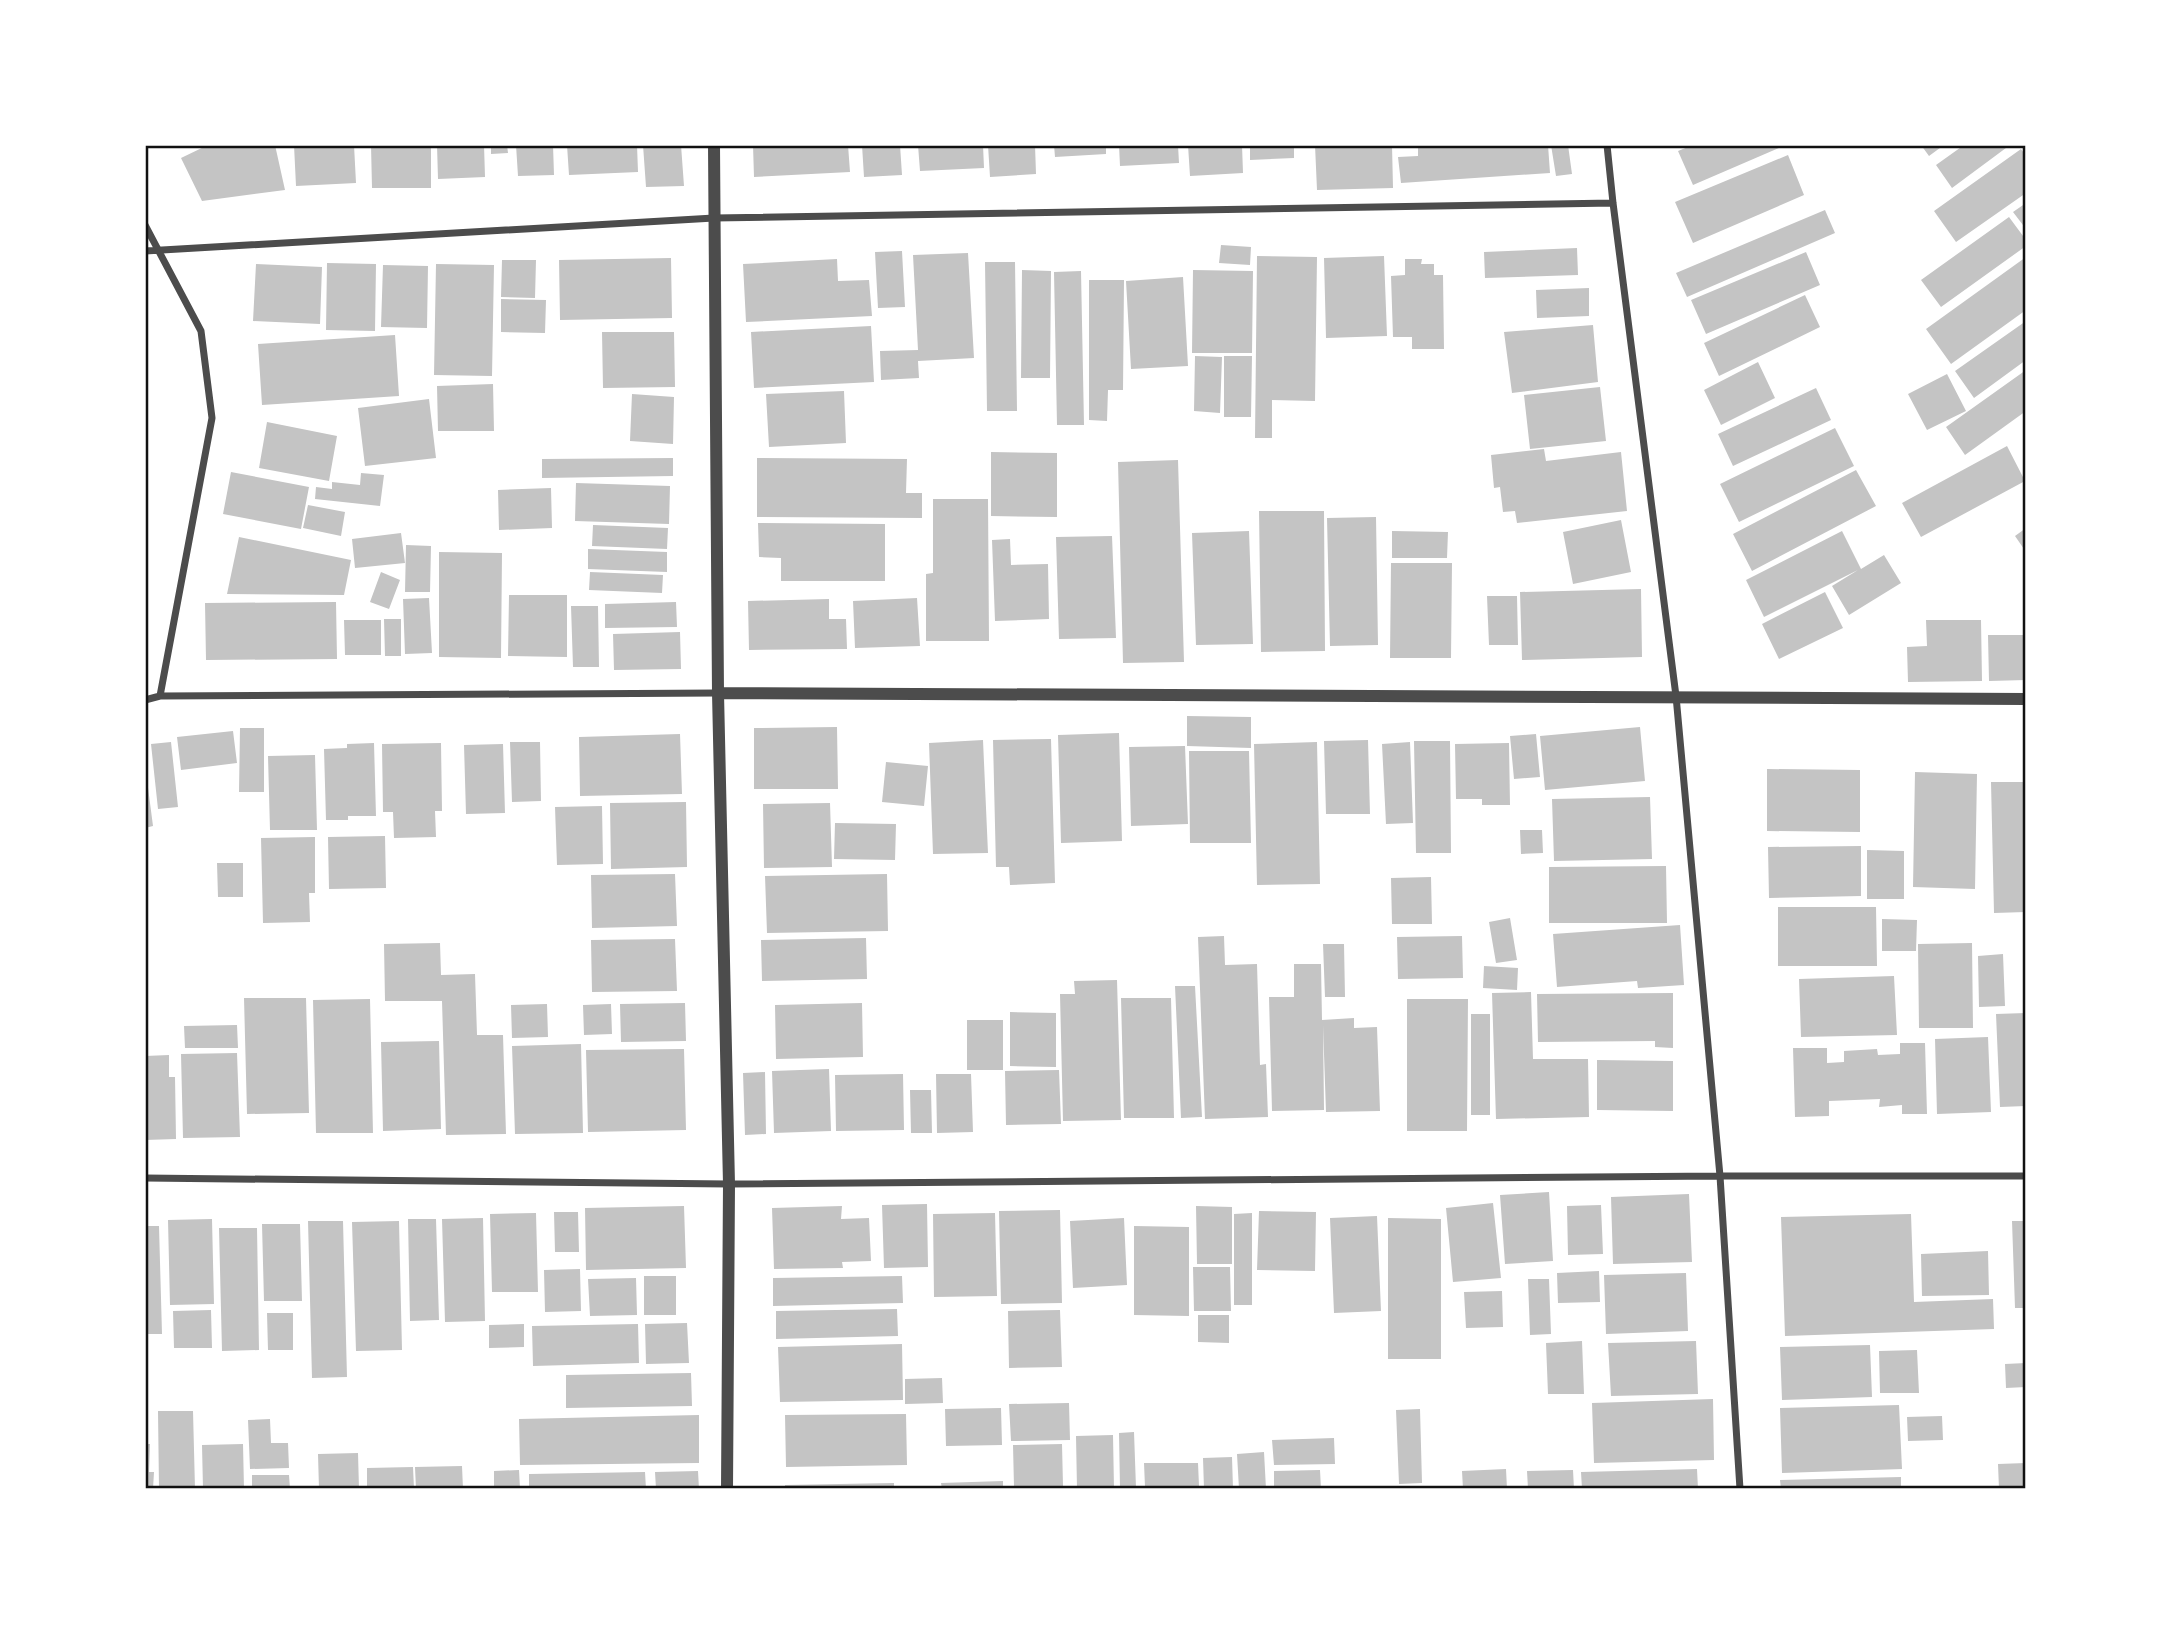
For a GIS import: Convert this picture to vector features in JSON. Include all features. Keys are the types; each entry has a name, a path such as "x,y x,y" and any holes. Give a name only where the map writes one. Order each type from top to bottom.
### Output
{"street":[{"path":"713,145 718,693 729,1184 727,1489"},
{"path":"1607,145 1676,696 1720,1176 1740,1489"},
{"path":"145,251 714,218 1613,203"},
{"path":"145,225 201,331 212,418 160,696"},
{"path":"145,700 160,696 718,693 2026,698"},
{"path":"145,1178 729,1184 2026,1176"}],"building":[{"path":"208,145 275,145 285,190 202,201 181,158"},
{"path":"294,145 354,145 356,183 296,186"},
{"path":"371,145 431,145 431,188 372,188"},
{"path":"437,145 484,145 485,177 438,179"},
{"path":"491,145 507,145 508,153 491,154"},
{"path":"516,145 553,145 554,175 518,176"},
{"path":"567,145 637,145 638,172 569,175"},
{"path":"643,145 681,145 684,186 646,187"},
{"path":"753,145 848,145 850,172 754,177"},
{"path":"862,145 900,145 902,175 864,177"},
{"path":"918,145 983,145 984,168 920,171"},
{"path":"988,145 1035,145 1036,174 990,177"},
{"path":"1054,145 1106,145 1106,154 1055,157"},
{"path":"1119,145 1178,145 1179,163 1120,166"},
{"path":"1188,145 1242,145 1243,173 1190,176"},
{"path":"1250,145 1294,145 1294,158 1250,160"},
{"path":"1315,145 1392,145 1393,188 1317,190"},
{"path":"1418,145 1548,145 1550,173 1401,183 1398,157 1418,156"},
{"path":"1551,145 1568,145 1572,174 1556,176"},
{"path":"1693,145 1786,145 1693,185 1678,151"},
{"path":"1921,145 1944,145 1929,156"},
{"path":"1964,145 2010,145 1952,188 1936,165"},
{"path":"2021,149 2026,156 2026,193 1956,242 1934,211"},
{"path":"1788,155 1804,195 1693,243 1675,202"},
{"path":"2026,203 2026,229 2013,212"},
{"path":"1825,210 1835,233 1687,297 1676,273"},
{"path":"2009,217 2026,240 2026,246 1941,307 1921,280"},
{"path":"1221,245 1251,247 1250,265 1219,263"},
{"path":"1577,248 1578,275 1485,278 1484,252"},
{"path":"902,251 905,307 878,308 875,252"},
{"path":"1806,252 1820,285 1706,334 1691,300"},
{"path":"968,253 974,358 918,361 919,378 881,380 880,351 918,350 913,255"},
{"path":"1257,256 1317,257 1315,401 1272,400 1272,438 1255,438"},
{"path":"1384,256 1387,336 1326,338 1324,258"},
{"path":"2026,257 2026,310 1951,364 1926,329"},
{"path":"671,258 672,318 560,320 559,260"},
{"path":"837,259 838,281 869,280 872,316 746,322 743,264"},
{"path":"1405,259 1422,259 1421,264 1434,264 1434,275 1443,275 1444,349 1412,349 1412,337 1393,337 1391,276 1405,275"},
{"path":"502,260 536,260 535,298 501,297"},
{"path":"985,262 1015,262 1017,411 987,411"},
{"path":"327,263 376,264 375,331 326,330"},
{"path":"256,264 322,267 320,324 253,321"},
{"path":"436,264 494,265 492,376 434,375"},
{"path":"383,265 428,266 427,328 381,327"},
{"path":"1022,270 1051,271 1050,378 1021,378"},
{"path":"1193,270 1253,271 1252,353 1192,353"},
{"path":"1081,271 1084,425 1057,425 1054,272"},
{"path":"1183,277 1188,366 1131,369 1126,281"},
{"path":"1089,280 1124,280 1123,390 1108,390 1107,421 1089,420"},
{"path":"1589,288 1589,316 1537,318 1536,290"},
{"path":"1805,295 1820,327 1719,376 1704,343"},
{"path":"501,299 546,300 545,333 501,332"},
{"path":"2026,321 2026,360 1974,398 1955,371"},
{"path":"1593,325 1598,382 1512,393 1504,332"},
{"path":"871,326 874,382 754,388 751,332"},
{"path":"602,332 674,332 675,387 603,388"},
{"path":"395,335 399,396 262,405 258,344"},
{"path":"1195,356 1222,357 1220,413 1194,411"},
{"path":"1224,356 1252,356 1251,417 1224,417"},
{"path":"1758,362 1775,398 1721,425 1704,390"},
{"path":"2026,370 2026,411 1965,455 1946,427"},
{"path":"1947,374 1966,411 1927,430 1908,394"},
{"path":"493,384 494,431 438,431 437,386"},
{"path":"1600,387 1606,441 1530,449 1524,395"},
{"path":"1816,388 1831,420 1733,466 1718,434"},
{"path":"844,391 846,443 769,447 766,394"},
{"path":"632,394 674,397 673,444 630,441"},
{"path":"429,399 436,458 365,466 358,408"},
{"path":"267,422 337,436 329,481 259,468"},
{"path":"1835,428 1854,466 1739,522 1720,484"},
{"path":"2007,446 2025,481 1921,537 1902,503"},
{"path":"1544,449 1546,461 1621,452 1627,511 1517,523 1515,511 1503,512 1500,487 1494,488 1491,455"},
{"path":"991,452 1057,453 1057,517 991,516"},
{"path":"673,458 673,476 542,478 542,459"},
{"path":"757,458 907,459 906,493 922,493 922,518 757,517"},
{"path":"1178,460 1184,662 1123,663 1118,462"},
{"path":"1856,470 1876,506 1752,571 1733,534"},
{"path":"231,472 309,487 301,529 223,514"},
{"path":"361,473 384,475 380,506 315,499 316,487 332,489 332,482 360,485"},
{"path":"576,483 670,486 669,524 575,521"},
{"path":"551,488 552,528 499,530 498,490"},
{"path":"933,499 988,499 989,641 926,641 926,574 933,573"},
{"path":"308,505 345,512 341,536 303,528"},
{"path":"1259,511 1324,511 1325,651 1261,652"},
{"path":"1376,517 1378,645 1330,646 1327,518"},
{"path":"1621,520 1631,572 1573,584 1563,532"},
{"path":"758,523 885,524 885,581 781,581 781,558 759,557"},
{"path":"593,525 668,528 667,549 592,546"},
{"path":"2026,528 2026,552 2015,536"},
{"path":"1249,531 1253,644 1196,645 1192,533"},
{"path":"1392,531 1448,532 1447,558 1392,558"},
{"path":"1842,531 1861,569 1884,555 1901,583 1849,615 1832,586 1858,570 1764,617 1746,580"},
{"path":"401,533 405,563 355,568 352,539"},
{"path":"1112,536 1116,638 1059,639 1056,537"},
{"path":"239,537 351,560 344,595 227,594"},
{"path":"1010,539 1011,565 1048,564 1049,619 995,621 992,540"},
{"path":"406,545 431,546 430,592 405,592"},
{"path":"588,549 667,552 667,572 588,569"},
{"path":"439,552 502,553 501,658 439,657"},
{"path":"1391,563 1452,563 1451,658 1390,658"},
{"path":"381,572 400,580 389,609 370,602"},
{"path":"590,572 663,575 662,593 589,590"},
{"path":"1641,589 1642,657 1522,660 1520,592"},
{"path":"1825,592 1843,628 1779,659 1762,624"},
{"path":"509,595 567,595 567,657 508,656"},
{"path":"1487,596 1517,596 1518,645 1489,645"},
{"path":"429,598 432,653 405,654 403,599"},
{"path":"917,598 920,646 855,648 853,601"},
{"path":"829,599 829,619 846,619 847,649 749,650 748,601"},
{"path":"336,602 337,659 206,660 205,603"},
{"path":"676,602 677,627 605,628 605,604"},
{"path":"571,606 598,606 599,667 573,667"},
{"path":"384,619 401,619 401,656 385,656"},
{"path":"344,620 381,620 381,655 345,655"},
{"path":"1926,620 1981,620 1982,681 1908,682 1907,647 1927,646"},
{"path":"680,632 681,669 614,670 613,634"},
{"path":"1988,635 2026,635 2026,680 1989,681"},
{"path":"1187,716 1251,717 1251,748 1187,746"},
{"path":"837,727 838,789 754,789 754,728"},
{"path":"1640,727 1645,781 1545,790 1540,736"},
{"path":"240,728 264,728 264,792 239,792"},
{"path":"233,731 237,763 181,770 177,737"},
{"path":"1119,733 1122,841 1061,843 1058,735"},
{"path":"680,734 682,794 580,796 579,737"},
{"path":"1536,734 1540,777 1514,779 1510,736"},
{"path":"1051,739 1055,883 1010,885 1009,867 996,867 993,740"},
{"path":"983,740 988,853 933,854 929,743"},
{"path":"1368,740 1370,814 1326,814 1324,741"},
{"path":"1414,741 1450,741 1451,853 1416,853"},
{"path":"171,742 178,807 158,809 151,744"},
{"path":"510,742 540,742 541,801 512,802"},
{"path":"1317,742 1320,884 1257,885 1254,744"},
{"path":"1410,742 1413,823 1386,824 1382,744"},
{"path":"374,743 376,816 348,816 348,820 326,820 324,749 347,748 347,744"},
{"path":"441,743 442,811 435,811 436,837 394,838 393,812 383,812 382,744"},
{"path":"1509,743 1510,805 1482,805 1482,799 1456,799 1455,744"},
{"path":"503,744 505,813 466,814 464,745"},
{"path":"1185,746 1188,824 1131,826 1129,747"},
{"path":"1189,751 1249,751 1251,843 1190,843"},
{"path":"315,755 317,830 270,830 268,756"},
{"path":"886,762 928,766 924,806 882,802"},
{"path":"1767,769 1860,770 1860,832 1767,831"},
{"path":"1915,772 1977,774 1975,889 1913,887"},
{"path":"147,780 153,826 145,828 145,781"},
{"path":"1991,782 2026,782 2026,912 1994,913"},
{"path":"1650,797 1652,859 1554,861 1552,799"},
{"path":"686,802 687,867 611,869 610,803"},
{"path":"830,803 832,867 764,868 763,804"},
{"path":"602,806 603,864 557,865 555,807"},
{"path":"835,823 896,824 895,860 834,859"},
{"path":"1520,830 1542,830 1543,853 1521,854"},
{"path":"385,836 386,888 329,889 328,837"},
{"path":"315,837 315,893 309,893 310,922 263,923 261,838"},
{"path":"1861,846 1861,896 1769,898 1768,847"},
{"path":"1867,850 1904,851 1904,899 1867,899"},
{"path":"217,863 243,863 243,897 218,897"},
{"path":"1666,866 1667,923 1549,923 1549,867"},
{"path":"675,874 677,926 592,928 591,875"},
{"path":"887,874 888,931 767,933 765,876"},
{"path":"1431,877 1432,924 1392,924 1391,878"},
{"path":"1778,907 1876,907 1877,966 1778,966"},
{"path":"1510,918 1517,960 1496,963 1489,922"},
{"path":"1882,919 1917,920 1916,951 1882,951"},
{"path":"1680,925 1684,985 1638,988 1637,981 1557,987 1553,934"},
{"path":"1224,936 1225,965 1257,964 1260,1065 1266,1064 1268,1117 1205,1119 1198,937"},
{"path":"1462,936 1463,978 1398,979 1397,937"},
{"path":"866,938 867,979 762,981 761,940"},
{"path":"675,939 677,991 592,992 591,940"},
{"path":"440,943 441,975 475,974 477,1035 503,1035 506,1134 446,1135 442,1001 385,1001 384,944"},
{"path":"1972,943 1973,1028 1919,1028 1918,944"},
{"path":"1323,944 1344,944 1345,997 1325,997"},
{"path":"2003,954 2005,1006 1979,1007 1978,956"},
{"path":"1294,964 1321,964 1322,1020 1354,1018 1354,1028 1377,1027 1380,1111 1326,1112 1323,1025 1324,1110 1272,1111 1269,997 1294,997"},
{"path":"1484,966 1518,968 1517,990 1483,988"},
{"path":"1894,976 1897,1035 1801,1037 1799,979"},
{"path":"1117,980 1121,1120 1063,1121 1060,994 1075,994 1074,981"},
{"path":"1175,986 1195,986 1202,1117 1181,1118"},
{"path":"1531,992 1533,1059 1588,1059 1589,1117 1496,1119 1492,993"},
{"path":"1673,993 1673,1048 1655,1047 1655,1041 1538,1042 1537,994"},
{"path":"244,998 306,998 309,1113 247,1114"},
{"path":"1121,998 1171,998 1174,1118 1124,1118"},
{"path":"370,999 373,1133 316,1133 313,1000"},
{"path":"1407,999 1468,999 1467,1131 1407,1131"},
{"path":"685,1003 686,1041 621,1042 620,1004"},
{"path":"862,1003 863,1057 776,1059 775,1005"},
{"path":"547,1004 548,1037 512,1038 511,1005"},
{"path":"611,1004 612,1034 584,1035 583,1005"},
{"path":"1010,1012 1056,1013 1056,1067 1010,1066"},
{"path":"2026,1013 2026,1106 2000,1107 1996,1014"},
{"path":"1471,1014 1490,1014 1490,1115 1471,1115"},
{"path":"967,1020 1003,1020 1003,1070 967,1070"},
{"path":"237,1025 238,1048 185,1048 184,1026"},
{"path":"1988,1037 1991,1112 1937,1114 1935,1039"},
{"path":"439,1041 441,1129 383,1131 381,1042"},
{"path":"1900,1043 1925,1043 1927,1114 1902,1114 1902,1105 1879,1107 1880,1099 1829,1101 1829,1116 1795,1117 1793,1048 1827,1048 1827,1063 1844,1062 1844,1051 1877,1049 1878,1055 1900,1054"},
{"path":"581,1044 583,1133 515,1134 512,1046"},
{"path":"684,1049 686,1130 588,1132 586,1050"},
{"path":"237,1053 240,1137 183,1138 181,1054"},
{"path":"169,1055 169,1077 175,1077 176,1139 145,1140 145,1056"},
{"path":"1597,1060 1673,1061 1673,1111 1597,1110"},
{"path":"829,1069 831,1131 774,1133 772,1071"},
{"path":"1059,1070 1061,1124 1006,1125 1005,1071"},
{"path":"765,1072 766,1134 745,1135 743,1073"},
{"path":"903,1074 904,1130 836,1131 835,1075"},
{"path":"936,1074 971,1074 973,1132 937,1133"},
{"path":"910,1090 931,1090 932,1133 911,1133"},
{"path":"1549,1192 1553,1261 1505,1264 1500,1195"},
{"path":"1689,1194 1692,1262 1613,1264 1611,1197"},
{"path":"1493,1203 1501,1278 1453,1282 1446,1208"},
{"path":"927,1204 928,1267 884,1268 882,1205"},
{"path":"1601,1205 1603,1254 1568,1255 1567,1206"},
{"path":"684,1206 686,1268 586,1270 585,1208"},
{"path":"842,1206 841,1219 869,1218 871,1261 842,1262 843,1268 774,1269 772,1208"},
{"path":"1196,1206 1232,1207 1232,1264 1197,1264"},
{"path":"1060,1210 1062,1303 1001,1304 999,1211"},
{"path":"1259,1211 1316,1212 1315,1271 1257,1270"},
{"path":"554,1212 578,1212 579,1252 555,1252"},
{"path":"536,1213 538,1292 492,1292 490,1214"},
{"path":"995,1213 997,1296 934,1297 933,1214"},
{"path":"1252,1213 1252,1305 1234,1305 1234,1214"},
{"path":"1911,1214 1914,1302 1993,1299 1994,1329 1785,1336 1781,1217"},
{"path":"1377,1216 1381,1311 1334,1313 1330,1218"},
{"path":"483,1218 485,1321 445,1322 442,1219"},
{"path":"1124,1218 1127,1285 1073,1288 1070,1221"},
{"path":"1388,1218 1441,1219 1441,1359 1388,1359"},
{"path":"212,1219 214,1304 170,1305 168,1220"},
{"path":"408,1219 436,1219 439,1320 410,1321"},
{"path":"308,1221 343,1221 347,1377 312,1378"},
{"path":"399,1221 402,1350 356,1351 352,1222"},
{"path":"2012,1221 2026,1221 2026,1308 2015,1308"},
{"path":"262,1224 300,1224 302,1301 264,1301"},
{"path":"145,1226 159,1226 162,1334 145,1334"},
{"path":"1134,1226 1189,1227 1189,1316 1134,1315"},
{"path":"219,1228 257,1228 259,1350 222,1351"},
{"path":"1988,1251 1989,1295 1922,1296 1921,1254"},
{"path":"1193,1267 1230,1267 1231,1311 1194,1311"},
{"path":"580,1269 581,1311 545,1312 544,1270"},
{"path":"1599,1271 1600,1302 1558,1303 1557,1273"},
{"path":"1686,1273 1688,1331 1606,1334 1604,1275"},
{"path":"644,1276 676,1276 676,1315 644,1315"},
{"path":"902,1276 903,1303 773,1306 773,1278"},
{"path":"636,1278 637,1315 590,1316 588,1279"},
{"path":"1528,1279 1549,1279 1551,1334 1530,1335"},
{"path":"1502,1291 1503,1327 1466,1328 1464,1292"},
{"path":"897,1309 898,1336 776,1339 776,1311"},
{"path":"211,1310 212,1348 174,1348 173,1311"},
{"path":"1060,1310 1062,1367 1009,1368 1008,1311"},
{"path":"267,1313 293,1313 293,1350 268,1350"},
{"path":"1198,1315 1229,1315 1229,1343 1198,1342"},
{"path":"687,1323 689,1363 646,1364 645,1324"},
{"path":"524,1324 524,1347 489,1348 489,1325"},
{"path":"638,1324 639,1363 533,1366 532,1326"},
{"path":"1582,1341 1584,1394 1548,1394 1546,1343"},
{"path":"1696,1341 1698,1394 1611,1396 1608,1343"},
{"path":"902,1344 903,1400 780,1402 778,1347"},
{"path":"1870,1345 1872,1397 1782,1400 1780,1347"},
{"path":"1917,1350 1919,1393 1880,1393 1879,1351"},
{"path":"2026,1363 2026,1387 2006,1388 2005,1364"},
{"path":"691,1373 692,1406 566,1408 566,1375"},
{"path":"942,1378 943,1403 905,1404 905,1379"},
{"path":"1713,1399 1714,1460 1594,1463 1592,1403"},
{"path":"1069,1403 1070,1440 1011,1441 1009,1404"},
{"path":"1899,1405 1902,1469 1782,1473 1780,1408"},
{"path":"1001,1408 1002,1445 946,1446 945,1409"},
{"path":"1420,1409 1422,1483 1399,1484 1396,1410"},
{"path":"158,1411 193,1411 195,1489 159,1489"},
{"path":"906,1414 907,1465 786,1467 785,1415"},
{"path":"699,1415 699,1463 520,1465 519,1419"},
{"path":"1942,1416 1943,1440 1908,1441 1907,1417"},
{"path":"270,1419 271,1443 288,1443 289,1468 250,1469 248,1420"},
{"path":"1134,1432 1136,1488 1120,1488 1119,1433"},
{"path":"1113,1435 1114,1489 1077,1489 1076,1436"},
{"path":"1334,1438 1335,1464 1274,1465 1272,1440"},
{"path":"145,1444 150,1444 149,1472 154,1472 153,1489 145,1489"},
{"path":"243,1444 244,1489 203,1489 202,1445"},
{"path":"1062,1444 1063,1486 1014,1487 1013,1445"},
{"path":"1264,1452 1266,1489 1239,1489 1237,1454"},
{"path":"358,1453 359,1489 319,1489 318,1454"},
{"path":"1232,1457 1233,1489 1204,1489 1203,1458"},
{"path":"1144,1463 1198,1463 1199,1486 1145,1487"},
{"path":"2026,1463 2026,1489 1999,1489 1998,1464"},
{"path":"462,1466 463,1489 416,1489 415,1467"},
{"path":"413,1467 414,1489 367,1489 367,1468"},
{"path":"1506,1469 1507,1489 1463,1489 1462,1471"},
{"path":"1697,1469 1698,1489 1582,1489 1581,1472"},
{"path":"519,1470 520,1489 494,1489 494,1471"},
{"path":"1320,1470 1321,1489 1274,1489 1274,1471"},
{"path":"1573,1470 1574,1489 1528,1489 1527,1471"},
{"path":"698,1471 699,1489 656,1489 655,1472"},
{"path":"645,1472 646,1489 529,1489 529,1474"},
{"path":"252,1475 289,1475 290,1489 252,1489"},
{"path":"1901,1477 1901,1489 1781,1489 1780,1480"},
{"path":"1003,1481 1003,1489 942,1489 941,1483"},
{"path":"894,1483 894,1489 785,1489 785,1485"}]}
